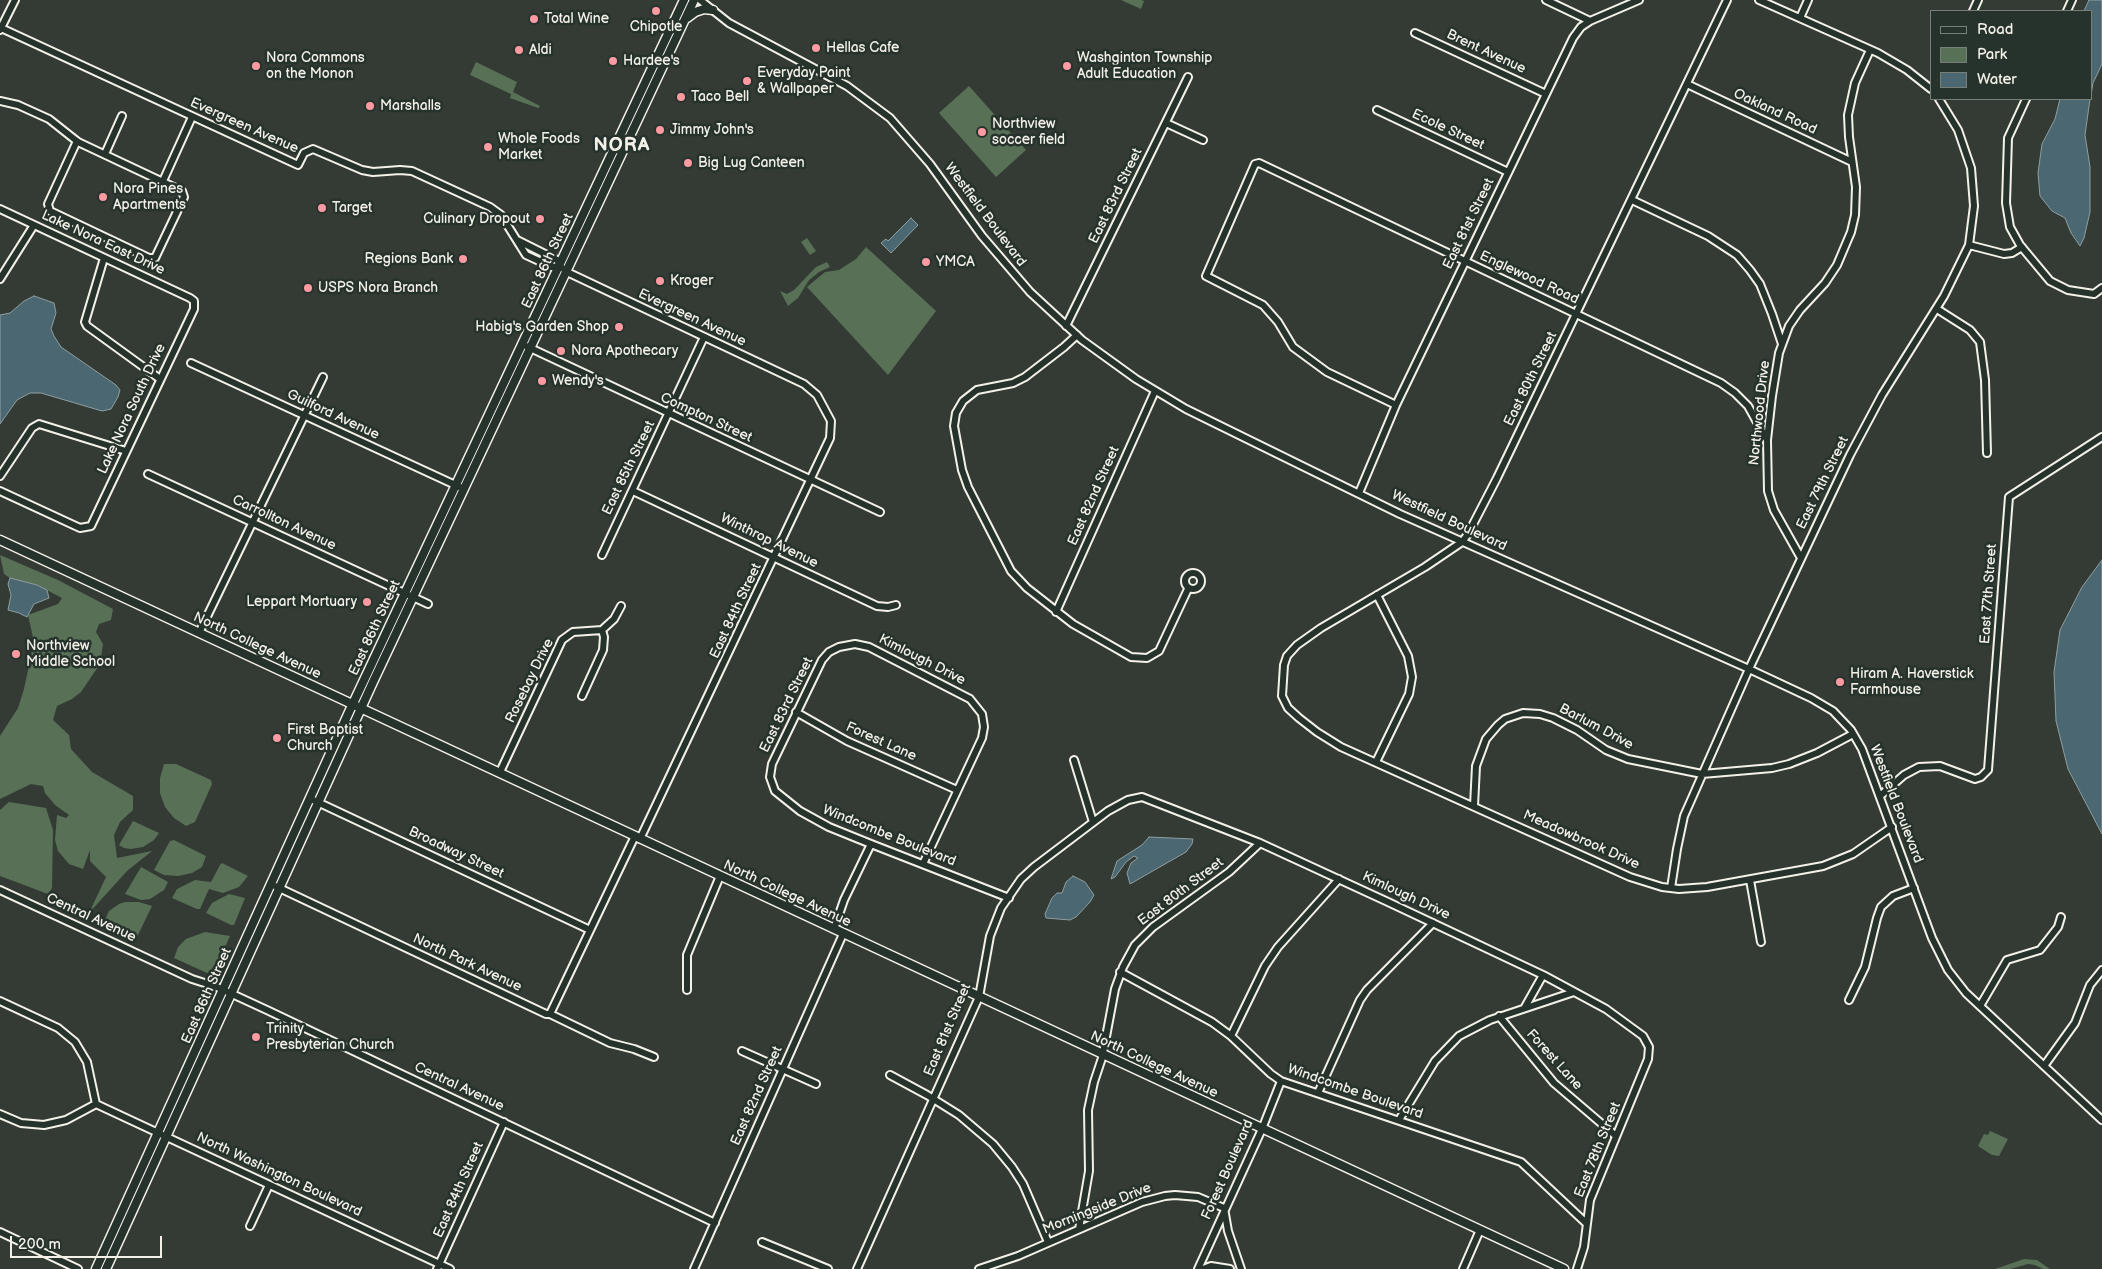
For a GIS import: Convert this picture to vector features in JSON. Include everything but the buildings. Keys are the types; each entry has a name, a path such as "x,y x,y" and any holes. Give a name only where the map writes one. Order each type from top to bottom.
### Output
{"main road":[{"name":"East 86th Street","path":"106,1269 224,990 272,885 361,708 456,486 684,0"},
{"name":"East 86th Street","path":"96,1269 232,994 280,888 353,704 464,489 694,0"},
{"path":"685,19 695,12 704,9 713,10"},
{"name":"North College Avenue","path":"0,540 1564,1269"}],"street":[{"path":"1,29 15,0"},
{"name":"Westfield Boulevard","path":"700,0 729,23 847,86 890,118 920,151 1004,263 1037,299 1077,335 1117,366 1155,391 1192,412 1462,542 1819,702 1838,716 1854,734 1862,749 1941,958 1958,983 1980,1006 2102,1120"},
{"path":"1546,0 1590,21"},
{"name":"East 81st Street","path":"1359,493 1396,406 1572,38 1590,21 1639,0"},
{"name":"East 80th Street","path":"1282,696 1284,665 1293,648 1321,628 1419,572 1462,542 1468,534 1632,200 1727,0"},
{"path":"1759,0 1870,50 1902,67 1930,87"},
{"path":"1800,18 1808,0"},
{"name":"Evergreen Avenue","path":"1,29 298,165 304,153 313,149 362,170 373,172 412,171 490,207 501,214 526,254 552,267 560,266 567,272 804,384 815,392"},
{"name":"Brent Avenue","path":"1415,33 1546,94"},
{"name":"Northwood Drive","path":"1800,558 1777,516 1770,497 1767,475 1767,440 1774,383 1782,344 1792,320 1828,280 1840,261 1848,243 1856,206 1856,183 1848,132 1849,105 1856,80 1870,50"},
{"name":"East 83rd Street","path":"1066,326 1188,77"},
{"name":"Oakland Road","path":"1687,84 1852,162"},
{"name":"East 79th Street","path":"1671,888 1680,832 1689,803 1800,558 1864,427 1888,385 1937,309 1969,245 1974,209 1971,168 1958,129 1941,100"},
{"path":"2026,100 2009,133 2006,150 2007,214 2014,234 2022,247 2050,281 2068,290 2102,295"},
{"path":"0,101 18,105 49,119 77,141 163,181 184,193 184,197 156,257 153,259 53,213 49,209 48,204 77,141"},
{"name":"Ecole Street","path":"1377,110 1508,172"},
{"path":"105,154 122,116"},
{"path":"163,181 192,117"},
{"path":"1166,123 1203,140"},
{"name":"Englewood Road","path":"1396,406 1327,372 1291,346 1278,322 1263,306 1206,276 1255,164 1259,163 1726,387 1748,406 1767,440"},
{"path":"1632,200 1708,236 1740,258 1755,276 1764,292 1782,344"},
{"name":"Lake Nora East Drive","path":"0,209 190,298 194,302"},
{"path":"0,279 34,225"},
{"path":"1969,245 2004,254 2012,253 2022,247"},
{"path":"104,258 84,322 160,379"},
{"path":"2094,294 2102,288"},
{"name":"Lake Nora South Drive","path":"0,491 80,528 90,526 194,309 194,302"},
{"path":"1937,309 1975,334 1980,345 1985,380 1987,454"},
{"path":"1077,335 1026,377 1012,383 973,392 959,407 954,421 962,470 984,521 1012,571 1034,594 1056,612 1095,638 1131,657 1139,659 1149,657 1158,652 1163,646 1188,588"},
{"name":"East 85th Street","path":"602,555 704,338"},
{"name":"Compton Street","path":"523,345 530,350 880,512"},
{"name":"Guilford Avenue","path":"191,363 464,489"},
{"path":"200,633 322,377"},
{"name":"East 82nd Street","path":"1056,612 1155,391"},
{"name":"East 84th Street","path":"550,1014 590,930 638,838 830,438 832,428 829,417 815,392"},
{"path":"0,476 32,428 39,424 126,451"},
{"name":"East 77th Street","path":"1880,796 1904,775 1919,767 1943,766 1975,779 1983,776 1988,770 2009,497 2102,436"},
{"name":"Carrollton Avenue","path":"148,474 428,604"},
{"name":"Winthrop Avenue","path":"633,491 877,606 885,608 896,605"},
{"path":"1376,762 1409,694 1412,677 1408,656 1377,595"},
{"path":"582,696 603,650 604,637 602,630 614,619 621,606"},
{"name":"Rosebay Drive","path":"500,772 562,640 573,632 602,630"},
{"name":"Kimlough Drive","path":"839,646 859,644 874,650 970,699 978,707 983,718 984,730 982,738 957,790"},
{"name":"East 83rd Street","path":"771,781 772,764 822,660 829,652 839,646"},
{"name":"Meadowbrook Drive","path":"1282,696 1289,709 1317,732 1341,747 1630,877 1671,888 1707,888 1814,868 1834,862 1859,850 1892,827"},
{"name":"Forest Lane","path":"796,712 847,741 957,790"},
{"name":"Barlum Drive","path":"1474,806 1476,766 1486,739 1505,719 1523,713 1540,714 1553,718 1577,730 1606,750 1628,759 1702,774 1772,768 1788,764 1813,755 1854,734"},
{"path":"1074,760 1093,822"},
{"name":"Windcombe Boulevard","path":"771,781 778,794 805,814 830,827 1009,898"},
{"path":"922,864 957,790"},
{"name":"East 81st Street","path":"857,1269 979,997 992,929 1009,898 1021,879 1032,868 1093,822 1128,800 1140,797"},
{"name":"Kimlough Drive","path":"1140,797 1150,799 1260,843 1543,975 1622,1019 1641,1033 1648,1043"},
{"name":"Broadway Street","path":"315,801 590,930"},
{"name":"East 80th Street","path":"1079,1229 1089,1171 1088,1110 1120,972 1132,950 1144,936 1229,872 1260,843"},
{"path":"834,929 844,900 870,844"},
{"path":"687,990 686,962 689,948 720,876"},
{"path":"1230,1036 1261,972 1271,956 1339,880"},
{"path":"1750,880 1762,942"},
{"name":"North Park Avenue","path":"272,885 610,1043 637,1050 654,1057"},
{"path":"1849,1000 1865,967 1881,908 1893,896 1914,888"},
{"name":"Central Avenue","path":"0,890 192,979 224,990 715,1222"},
{"path":"1980,1006 2007,960 2040,950 2058,927 2061,917"},
{"path":"1318,1093 1360,1000 1367,990 1433,923"},
{"name":"East 82nd Street","path":"694,1269 844,934"},
{"path":"2044,1066 2074,1023 2090,985 2102,970"},
{"name":"Windcombe Boulevard","path":"1120,972 1203,1017 1230,1036 1267,1071 1282,1081 1521,1162 1586,1223"},
{"path":"1525,1007 1543,975"},
{"path":"1399,1120 1432,1065 1460,1036 1475,1026 1499,1016 1574,992"},
{"path":"0,1001 58,1028 75,1042 87,1062 96,1104 66,1120 44,1126 21,1123 0,1114"},
{"name":"Forest Lane","path":"1499,1016 1554,1083 1616,1136"},
{"name":"East 78th Street","path":"1577,1269 1584,1247 1590,1200 1648,1059 1648,1043"},
{"path":"742,1051 816,1084"},
{"path":"890,1075 970,1123 1001,1152 1023,1184 1048,1242"},
{"name":"Forest Boulevard","path":"1198,1269 1282,1081"},
{"name":"North Washington Boulevard","path":"96,1104 269,1184 439,1266 450,1269"},
{"name":"East 84th Street","path":"439,1266 504,1122"},
{"path":"250,1226 269,1184"},
{"name":"Morningside Drive","path":"979,1269 1018,1256 1142,1202 1164,1196 1198,1197 1224,1208"},
{"path":"1224,1208 1227,1225 1242,1269"},
{"path":"1463,1269 1480,1230"},
{"path":"0,1232 78,1269"},
{"path":"762,1242 828,1269"},
{"path":"1203,1269 1214,1266 1230,1269"}],"green space":[{"path":"1121,0 1141,0 1144,1 1141,9"},
{"path":"476,62 517,82 513,92 540,106 538,108 510,98 511,94 470,75"},
{"name":"Northview soccer field","path":"969,86 1026,150 996,177 939,113"},
{"path":"807,238 816,251 810,255 801,242"},
{"path":"866,247 936,311 888,375 807,287 825,272 839,270 856,259"},
{"path":"827,262 830,267 819,272 809,280 798,298 788,306 780,291 787,294 794,290 816,267"},
{"path":"0,555 58,580 113,609 111,620 99,624 96,632 103,644 100,664 81,692 72,699 57,706 53,720 69,735 71,749 92,772 133,796 133,810 120,822 114,835 117,858 152,851 127,871 89,913 106,877 90,861 90,850 83,869 69,864 58,851 55,840 57,815 66,818 69,815 55,805 45,793 43,786 31,784 0,799 0,736 18,708 34,642 28,615 58,604 62,598 37,585 13,580 4,574"},
{"path":"164,764 176,764 211,780 212,784 195,822 186,826 174,818 165,807 160,793 160,778"},
{"path":"9,802 46,808 53,830 52,888 48,894 0,876 0,810"},
{"path":"133,821 159,833 154,840 143,847 124,848 119,845"},
{"path":"174,840 206,856 202,867 192,873 178,876 164,875 154,870 170,841"},
{"path":"222,863 248,876 239,887 223,893 209,889 200,909 172,898 177,889 195,880 211,882"},
{"path":"141,867 168,882 164,890 150,899 141,900 125,894"},
{"path":"229,894 245,898 234,925 206,913 212,903"},
{"path":"125,902 139,902 152,906 136,939 104,922 109,911"},
{"path":"205,932 230,936 214,971 207,973 174,958 178,947 186,939"},
{"path":"1990,1131 2008,1139 1999,1156 1992,1155 1978,1146 1984,1134 1988,1135"},
{"path":"2024,1259 2037,1260 2050,1269 2043,1269 2028,1264 2010,1269 1995,1269"}],"water":[{"path":"2089,0 2102,0 2102,64 2092,89 2092,10 2084,10"},
{"path":"2060,100 2090,100 2085,135 2090,167 2090,212 2084,238 2080,246 2071,233 2065,218 2052,211 2040,196 2038,173 2042,144 2055,119"},
{"path":"911,218 918,225 891,253 881,243 886,239 888,241"},
{"path":"34,296 54,303 56,313 51,329 61,347 116,385 120,390 111,409 102,411 41,393 30,393 17,400 0,424 0,315 10,313 24,301"},
{"path":"2102,560 2102,834 2068,769 2056,721 2054,672 2060,630 2082,587"},
{"path":"10,578 37,585 47,590 49,598 34,604 27,617 8,610 11,595 8,584"},
{"path":"1149,837 1193,839 1186,852 1130,884 1127,873 1131,863 1138,858 1134,856 1111,879 1117,861 1142,845"},
{"path":"1073,876 1085,882 1094,895 1090,902 1076,917 1070,920 1046,918 1045,914 1052,898 1057,893 1062,893 1066,882"}],"place":[{"name":"Chipotle","path":"656,11"},
{"name":"Total Wine","path":"534,19"},
{"name":"Hellas Cafe","path":"816,48"},
{"name":"Aldi","path":"519,50"},
{"name":"Hardee's","path":"613,61"},
{"name":"Nora Commons on the Monon","path":"256,66"},
{"name":"Washginton Township Adult Education","path":"1067,66"},
{"name":"Everyday Paint & Wallpaper","path":"747,81"},
{"name":"Taco Bell","path":"681,97"},
{"name":"Marshalls","path":"370,106"},
{"name":"Jimmy John's","path":"660,130"},
{"name":"Northview soccer field","path":"982,132"},
{"name":"Whole Foods Market","path":"488,147"},
{"name":"Big Lug Canteen","path":"688,163"},
{"name":"Nora Pines Apartments","path":"103,197"},
{"name":"Target","path":"322,208"},
{"name":"Culinary Dropout","path":"540,219"},
{"name":"Regions Bank","path":"463,259"},
{"name":"YMCA","path":"926,262"},
{"name":"Kroger","path":"660,281"},
{"name":"USPS Nora Branch","path":"308,288"},
{"name":"Habig's Garden Shop","path":"619,327"},
{"name":"Nora Apothecary","path":"561,351"},
{"name":"Wendy's","path":"542,381"},
{"name":"Leppart Mortuary","path":"367,602"},
{"name":"Northview Middle School","path":"16,654"},
{"name":"Hiram A. Haverstick Farmhouse","path":"1840,682"},
{"name":"First Baptist Church","path":"277,738"},
{"name":"Trinity Presbyterian Church","path":"256,1037"}],"district":[{"name":"NORA","path":"622,146"}]}
